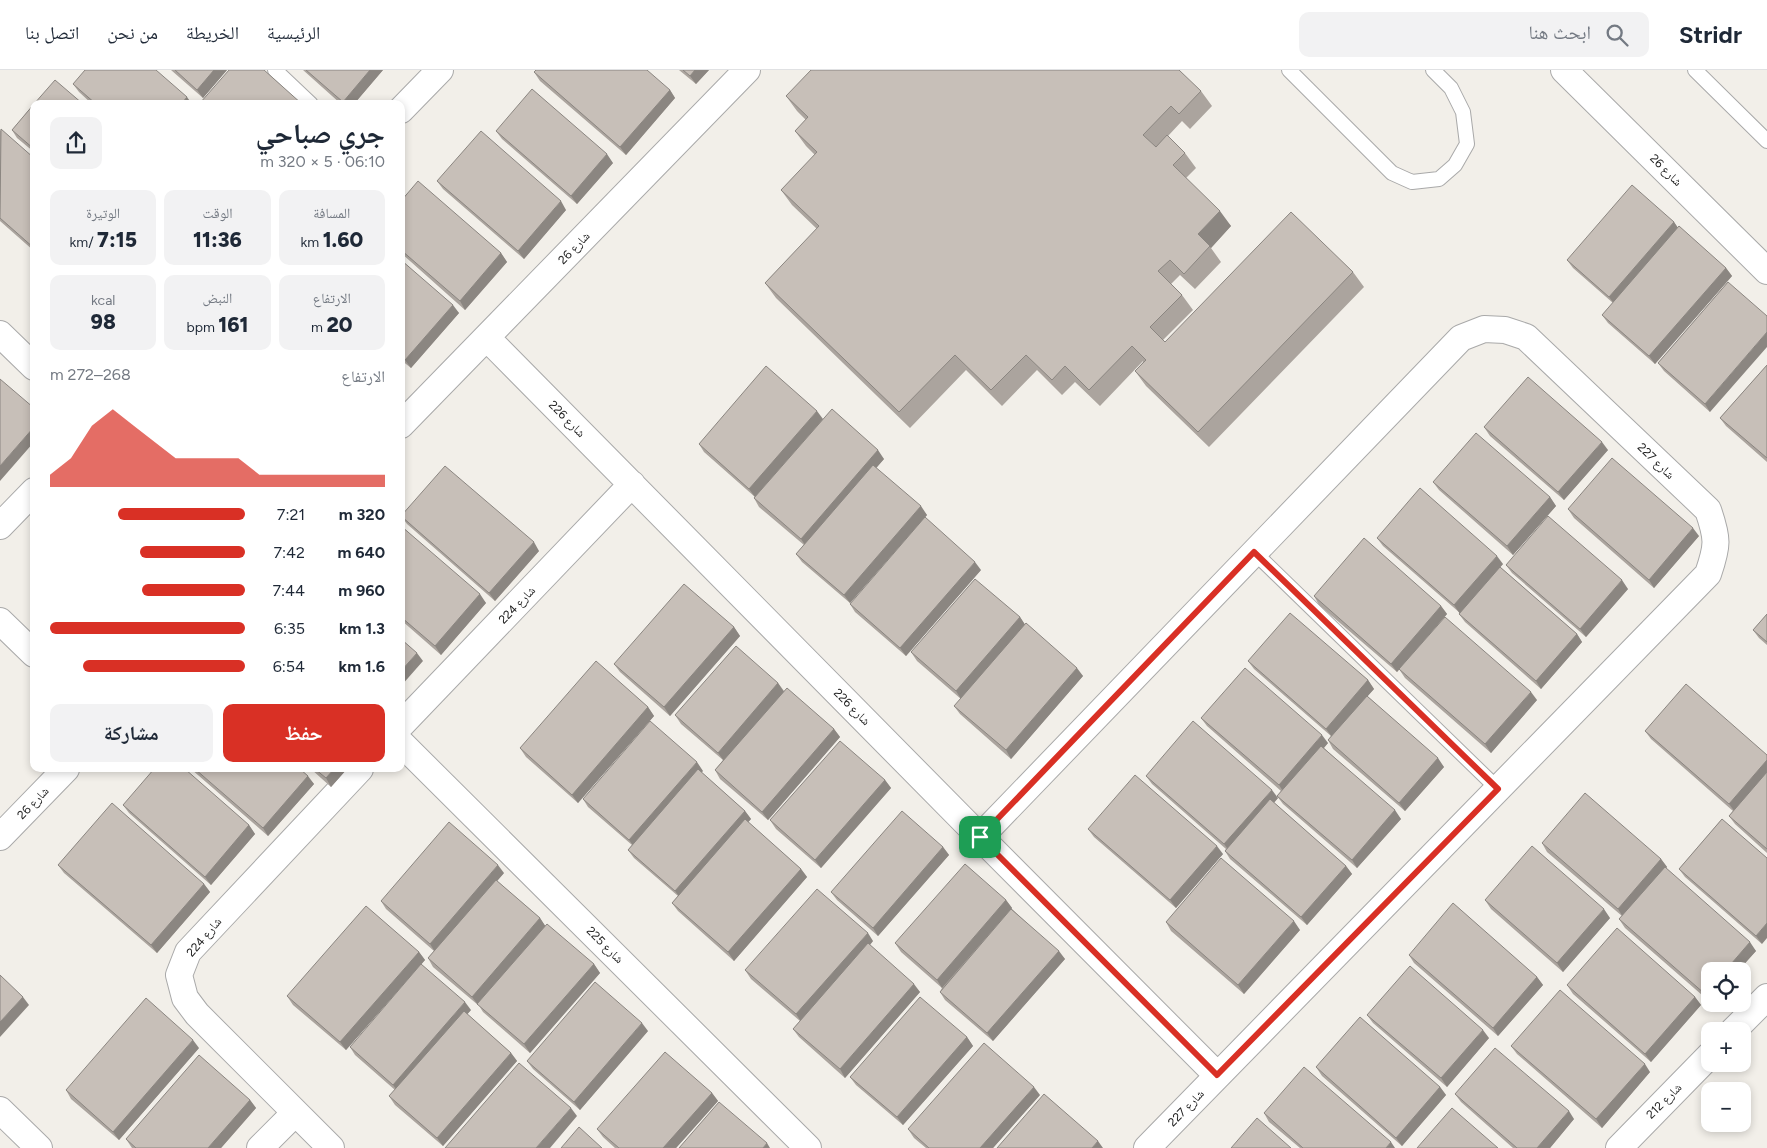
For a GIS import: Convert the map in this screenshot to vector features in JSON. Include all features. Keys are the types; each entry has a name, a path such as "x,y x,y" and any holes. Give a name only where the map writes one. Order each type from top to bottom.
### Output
{"street":[{"path":"405,106 440,70"},
{"name":"شارع 26","path":"405,421 747,70"},
{"name":"شارع 26","path":"1564,70 1763,263"},
{"name":"شارع 227","path":"980,837 1461,338 1484,329 1505,330 1526,337 1708,510 1715,531 1716,551 1708,574 1147,1148"},
{"path":"0,334 30,363"},
{"name":"شارع 226","path":"487,338 1217,1075"},
{"name":"شارع 224","path":"405,721 632,484"},
{"path":"0,526 30,495"},
{"path":"0,621 30,650"},
{"name":"شارع 225","path":"405,747 808,1148"},
{"name":"شارع 26","path":"0,837 63,772"},
{"name":"شارع 224","path":"331,1148 197,1014 185,998 180,975 188,952 357,772"},
{"path":"1742,1022 1767,997"},
{"name":"شارع 212","path":"1618,1148 1701,1064"},
{"path":"260,1148 295,1113"},
{"path":"5,1124 39,1148"}],"lane":[{"path":"275,70 307,100"},
{"path":"1289,70 1392,173 1412,182 1439,179 1455,165 1467,144 1463,112 1452,88 1433,70"},
{"path":"1695,70 1767,141"},
{"path":"1254,552 1498,789"}],"building":[{"path":"85,70 156,70 187,97 184,100 91,100 73,84"},
{"path":"175,70 214,70 197,90"},
{"path":"229,70 264,70 298,100 203,100"},
{"path":"306,70 370,70 345,100 341,100"},
{"path":"536,70 647,70 670,90 620,147 534,72"},
{"path":"683,70 695,70 690,76"},
{"path":"811,70 1179,70 1201,91 1179,114 1171,106 1143,135 1156,147 1167,135 1185,153 1173,165 1220,211 1198,234 1210,246 1184,274 1170,260 1158,271 1182,295 1150,327 1165,342 1291,212 1353,272 1198,432 1135,371 1146,360 1132,346 1089,390 1065,366 1052,380 1026,355 991,390 955,355 899,412 765,283 819,226 781,190 817,152 795,131 808,117 786,96"},
{"path":"55,80 78,100 38,100"},
{"path":"532,89 607,154 571,196 496,131"},
{"path":"30,109 30,146 12,130"},
{"path":"1,129 30,154 30,244 0,218"},
{"path":"481,131 561,201 518,251 437,181"},
{"path":"418,181 501,253 460,301 405,253 405,196"},
{"path":"1632,185 1674,222 1609,297 1567,260"},
{"path":"1679,226 1726,268 1649,356 1602,315"},
{"path":"405,263 453,305 405,360"},
{"path":"1728,282 1767,316 1767,332 1705,404 1658,363"},
{"path":"1767,365 1767,458 1720,418"},
{"path":"766,366 817,411 749,489 699,444"},
{"path":"1528,377 1602,442 1558,492 1484,427"},
{"path":"0,379 30,405 30,432 0,466"},
{"path":"832,409 878,450 801,539 754,498"},
{"path":"1476,433 1550,497 1507,546 1433,482"},
{"path":"1612,458 1693,528 1649,580 1568,509"},
{"path":"873,465 921,506 844,595 796,554"},
{"path":"445,466 534,542 489,593 405,520 405,511"},
{"path":"1420,488 1497,556 1454,605 1377,538"},
{"path":"1548,516 1622,580 1580,629 1506,565"},
{"path":"925,517 975,562 900,648 850,604"},
{"path":"405,529 480,594 435,646 405,620"},
{"path":"1364,538 1441,606 1391,664 1314,596"},
{"path":"1500,567 1577,634 1536,681 1459,614"},
{"path":"975,579 1020,617 956,691 911,652"},
{"path":"684,584 734,627 664,707 614,664"},
{"path":"1290,613 1368,680 1326,729 1248,661"},
{"path":"1767,614 1767,642 1753,630"},
{"path":"1445,617 1531,692 1485,744 1399,669"},
{"path":"1026,623 1077,668 1006,750 954,706"},
{"path":"405,642 417,653 405,666"},
{"path":"736,646 778,683 718,753 675,715"},
{"path":"596,661 648,707 572,795 520,748"},
{"path":"1245,668 1322,735 1279,785 1201,718"},
{"path":"1686,684 1767,755 1767,760 1729,804 1645,731"},
{"path":"787,688 834,729 762,812 715,770"},
{"path":"1367,696 1438,758 1399,803 1328,740"},
{"path":"650,721 697,762 629,840 583,799"},
{"path":"1193,721 1272,790 1224,844 1146,776"},
{"path":"840,741 885,780 815,860 770,820"},
{"path":"1321,746 1395,810 1352,860 1277,796"},
{"path":"698,769 745,811 675,891 628,850"},
{"path":"151,772 188,772 249,825 205,877 123,805"},
{"path":"198,772 303,772 308,776 263,828"},
{"path":"319,772 331,772 326,778"},
{"path":"1767,772 1767,849 1729,816"},
{"path":"1135,775 1217,846 1170,900 1088,829"},
{"path":"1585,793 1661,859 1618,909 1542,843"},
{"path":"1270,799 1346,866 1301,917 1225,851"},
{"path":"112,803 204,884 151,945 58,865"},
{"path":"902,811 943,847 873,928 831,892"},
{"path":"745,819 801,869 728,952 672,903"},
{"path":"1722,819 1767,858 1767,923 1756,936 1679,869"},
{"path":"449,822 498,865 430,944 381,901"},
{"path":"1532,846 1604,909 1557,963 1485,900"},
{"path":"1221,858 1294,921 1238,985 1166,922"},
{"path":"965,864 1006,900 937,980 895,943"},
{"path":"1665,867 1750,942 1733,962 1701,962 1701,991 1619,919"},
{"path":"496,880 540,918 472,997 428,958"},
{"path":"817,889 868,933 796,1014 745,970"},
{"path":"1453,903 1537,977 1493,1028 1409,955"},
{"path":"366,906 419,952 340,1042 287,996"},
{"path":"1011,909 1059,951 987,1033 940,992"},
{"path":"547,924 594,964 524,1044 477,1004"},
{"path":"1617,928 1695,997 1645,1054 1567,985"},
{"path":"868,943 914,984 840,1069 793,1029"},
{"path":"421,964 465,1002 393,1085 350,1047"},
{"path":"1410,966 1483,1030 1441,1078 1367,1015"},
{"path":"0,975 23,997 0,1022"},
{"path":"595,982 642,1023 574,1102 527,1061"},
{"path":"1560,990 1645,1064 1596,1119 1511,1046"},
{"path":"920,997 967,1037 897,1117 850,1077"},
{"path":"146,998 193,1040 113,1132 66,1090"},
{"path":"464,1011 511,1053 437,1138 389,1096"},
{"path":"1360,1017 1440,1087 1396,1138 1316,1067"},
{"path":"984,1043 1034,1087 980,1148 929,1148 908,1129"},
{"path":"1495,1048 1569,1111 1537,1148 1517,1148 1455,1094"},
{"path":"665,1052 712,1093 663,1148 619,1148 597,1129"},
{"path":"199,1055 250,1100 208,1148 136,1148 126,1139"},
{"path":"519,1063 571,1108 536,1148 445,1148"},
{"path":"1304,1067 1391,1142 1386,1148 1303,1148 1264,1113"},
{"path":"1044,1094 1098,1141 1092,1148 997,1148"},
{"path":"719,1102 767,1143 763,1148 679,1148"},
{"path":"1452,1108 1498,1148 1417,1148"},
{"path":"1257,1118 1291,1148 1231,1148"},
{"path":"579,1127 602,1148 561,1148"}],"route":[{"path":"1254,552 1498,789 1217,1075 980,837 1254,552"}]}
